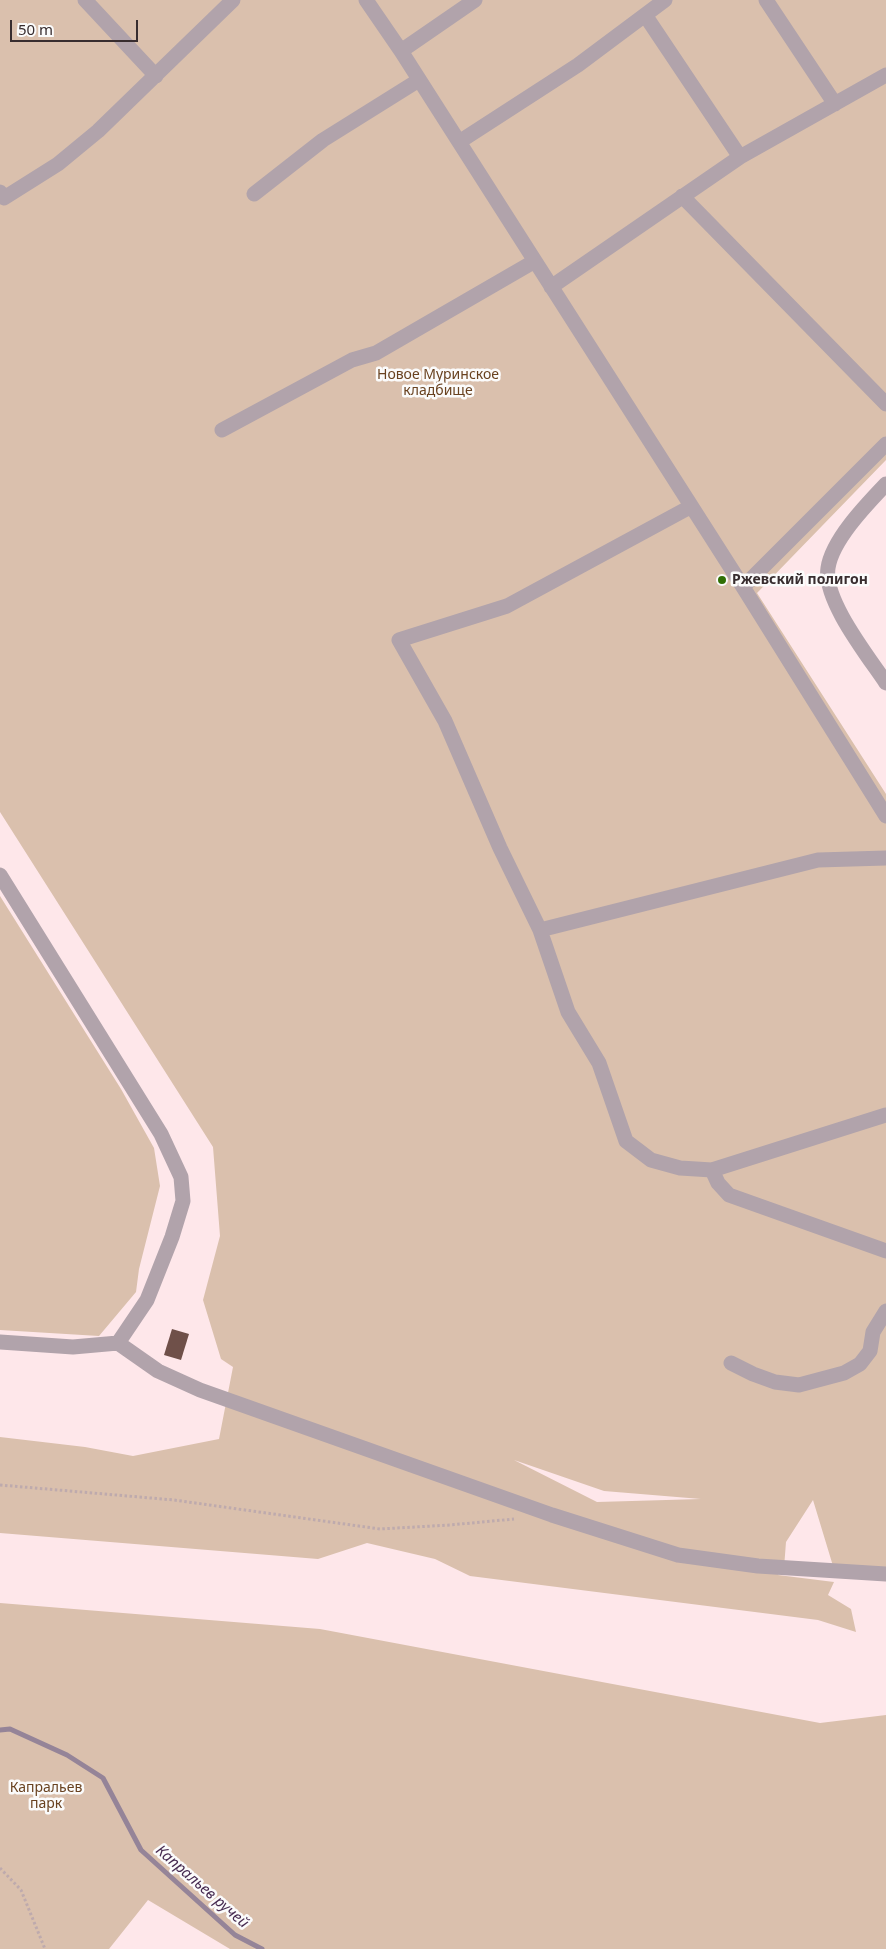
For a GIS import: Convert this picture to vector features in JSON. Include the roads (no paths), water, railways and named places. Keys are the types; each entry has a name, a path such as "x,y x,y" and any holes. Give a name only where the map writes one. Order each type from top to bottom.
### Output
{"street":[{"path":"85,0 156,76"},
{"path":"0,192 4,198 58,164 98,131 233,0"},
{"path":"366,0 401,51 690,507 743,587 886,816"},
{"path":"401,51 475,0"},
{"path":"458,142 578,65 666,0"},
{"path":"766,0 835,104"},
{"path":"645,15 740,158"},
{"path":"551,287 740,158 886,75"},
{"path":"254,194 323,140 419,80"},
{"path":"682,196 886,404"},
{"path":"222,430 352,360 376,353 535,262"},
{"path":"743,587 886,444"},
{"path":"886,484 843,534 828,568 828,582 842,616 886,682"},
{"path":"690,507 506,606 399,640 445,721 500,848 540,930 568,1012 599,1063 626,1141 652,1160 680,1168 712,1170 886,1115"},
{"path":"540,930 818,860 886,858"},
{"path":"0,875 161,1134 180,1177 183,1202 172,1237 148,1300 118,1343"},
{"path":"712,1170 718,1183 729,1195 886,1251"},
{"path":"731,1364 775,1382 798,1385 844,1373 860,1364 870,1351 873,1332 886,1311"},
{"path":"0,1342 73,1347 118,1343 158,1371 200,1390 552,1515 678,1555 758,1566 886,1574"}],"waterway":[{"name":"Капральев ручей","path":"0,1730 10,1729 67,1755 103,1778 141,1850 235,1935 262,1949"}],"place":[{"name":"Ржевский полигон","path":"722,580"}],"park label":[{"name":"Новое Муринское кладбище","path":"438,384"},
{"name":"Капральев парк","path":"46,1796"}]}
